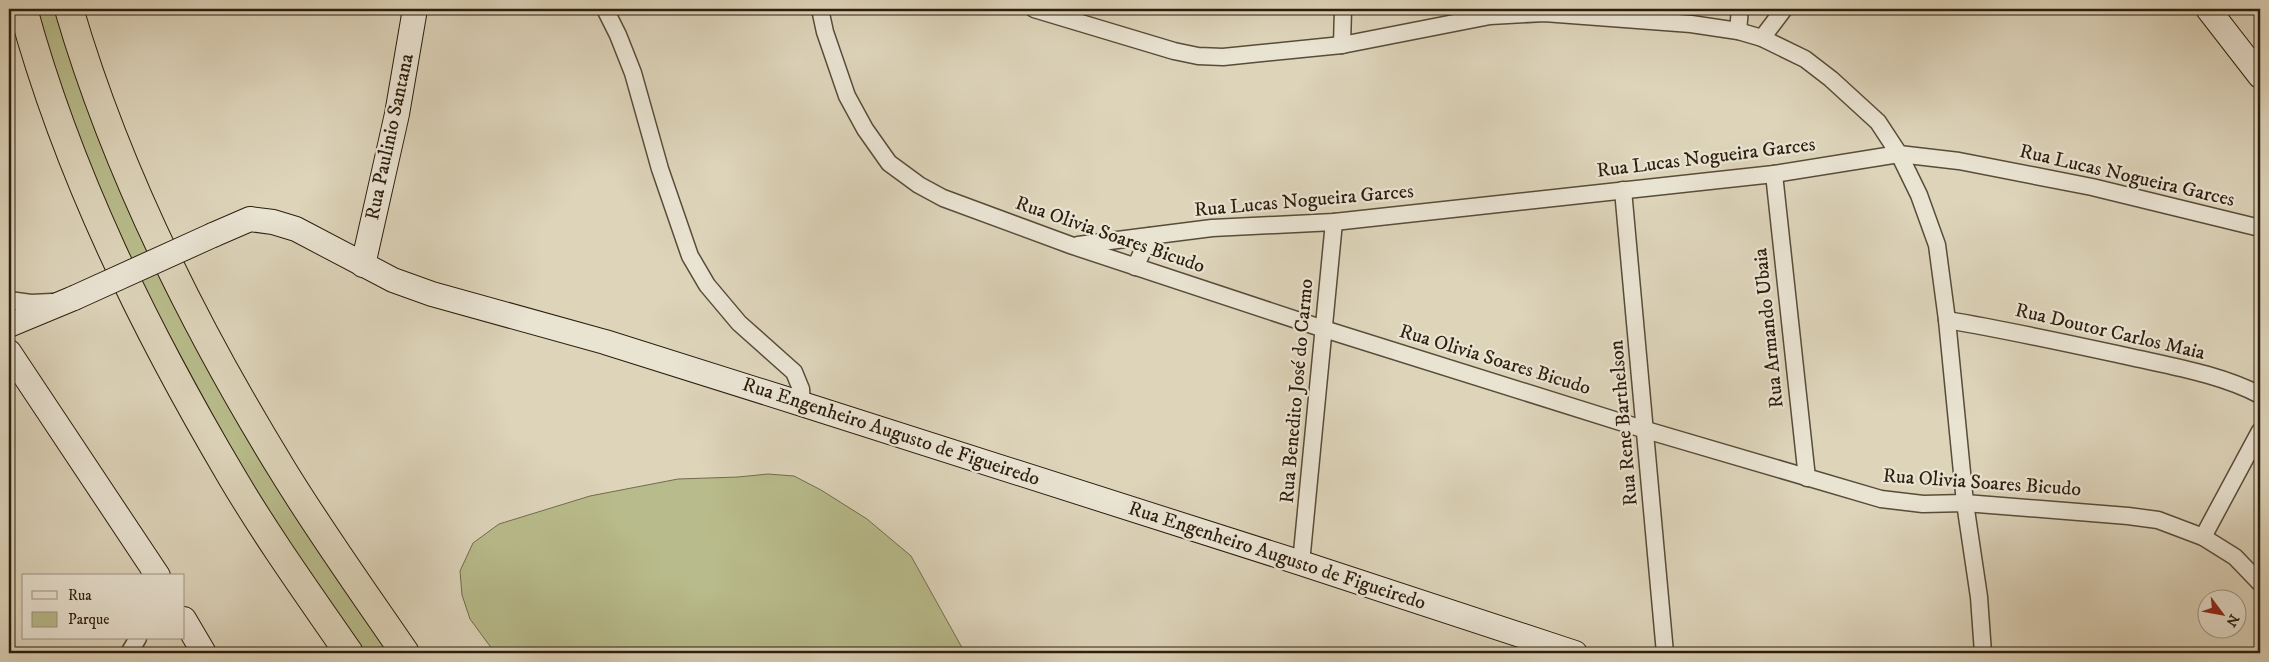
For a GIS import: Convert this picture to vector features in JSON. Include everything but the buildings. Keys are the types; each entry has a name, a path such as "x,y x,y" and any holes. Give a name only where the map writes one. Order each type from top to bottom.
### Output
{"highway":[{"path":"24,9 51,101 70,153 148,326 233,478 296,576 350,653"},
{"path":"70,9 98,97 125,168 157,239 227,373 284,472 406,653"}],"main road":[{"name":"Rua Paulinio Santana","path":"363,264 397,114 415,9"},
{"path":"2208,9 2260,76"},
{"name":"Rua Engenheiro Augusto de Figueiredo","path":"9,325 250,219 273,222 296,229 394,280 432,294 605,342 1301,563 1575,653"},
{"path":"9,352 157,574"},
{"path":"185,621 204,653"}],"street":[{"path":"605,9 633,73 660,169 690,256 706,285 739,323 794,372 801,388 802,404"},
{"name":"Rua Olivia Soares Bicudo","path":"820,9 825,32 847,96 864,129 889,163 919,186 944,198 1073,246 1324,329 1646,430 1881,499 1922,504 1965,503 2158,520 2203,537 2235,556 2260,583"},
{"path":"1034,9 1174,51 1198,56 1224,57 1342,45 1490,16 1544,13 1690,24 1738,31 1762,38 1805,60 1831,79 1878,122 1899,154 1919,195 1937,245 1947,320 1965,503 1980,597 1983,653"},
{"path":"1342,45 1343,9"},
{"path":"1738,31 1740,9"},
{"path":"1762,38 1784,9"},
{"name":"Rua Lucas Nogueira Garces","path":"1073,246 1212,228 1334,222 1774,174 1899,154 1959,161 2092,187 2260,228"},
{"name":"Rua Armando Ubaia","path":"1774,174 1807,478"},
{"name":"Rua Rene Barthelson","path":"1623,190 1665,653"},
{"name":"Rua Benedito José do Carmo","path":"1301,563 1334,222"},
{"path":"1135,267 1150,236"},
{"path":"9,300 31,303 71,299"},
{"name":"Rua Doutor Carlos Maia","path":"1947,320 2004,330 2188,370 2260,395"},
{"path":"2203,537 2260,431"},
{"path":"130,653 137,640"}],"green space":[{"path":"34,9 59,9 89,102 393,653 363,653 326,600 245,474 145,290 89,172"},
{"path":"768,474 794,476 821,490 867,519 911,556 965,653 495,653 470,619 462,595 460,571 473,543 499,524 590,496 678,479"}]}
